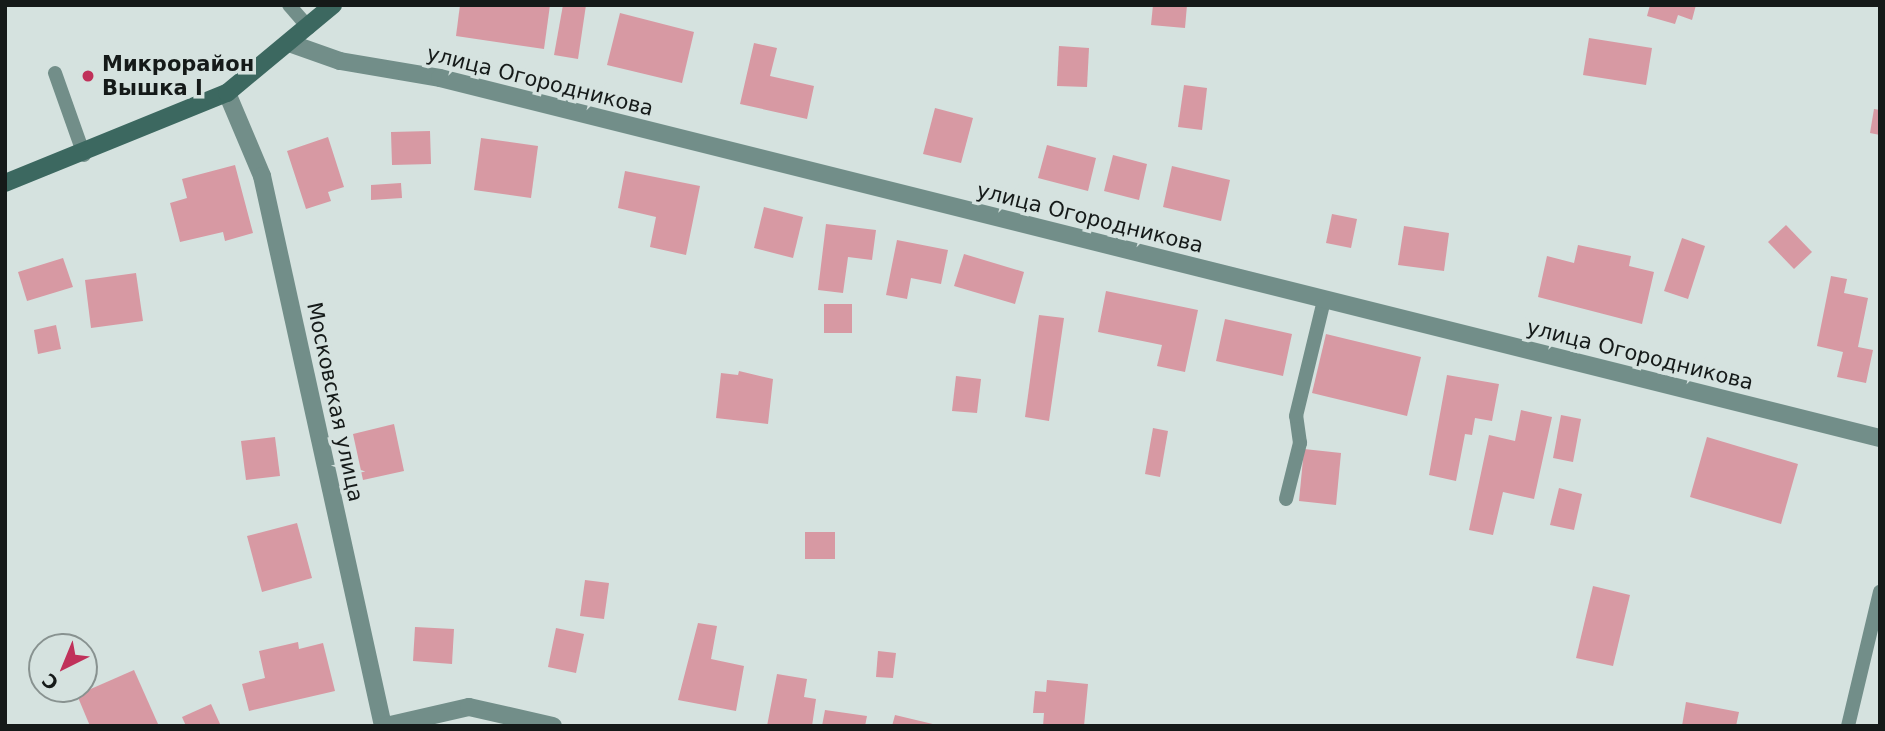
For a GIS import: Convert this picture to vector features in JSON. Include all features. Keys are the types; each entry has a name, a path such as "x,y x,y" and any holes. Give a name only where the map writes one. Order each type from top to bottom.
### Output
{"main road":[{"path":"5,183 84,155 228,93 333,5"}],"street":[{"name":"улица Огородникова","path":"289,43 340,61 440,78 1880,439"},
{"name":"Московская улица","path":"228,93 262,176 385,726"},
{"path":"385,726 469,707 553,726"}],"lane":[{"path":"289,5 309,27"},
{"path":"55,73 84,155"},
{"path":"1286,499 1300,443 1296,416 1324,300"},
{"path":"1848,726 1880,592"}],"building":[{"path":"460,5 550,5 544,49 456,36"},
{"path":"563,5 586,5 578,59 554,55"},
{"path":"1153,5 1187,5 1185,28 1151,25"},
{"path":"1650,5 1696,5 1692,20 1678,15 1675,24 1647,16"},
{"path":"620,13 694,32 682,83 607,65"},
{"path":"1589,38 1652,48 1646,85 1583,75"},
{"path":"754,43 777,48 770,76 814,86 807,119 740,104"},
{"path":"1059,46 1089,48 1087,87 1057,86"},
{"path":"1184,85 1207,88 1202,130 1178,127"},
{"path":"935,108 973,118 961,163 923,154"},
{"path":"1874,109 1880,110 1880,135 1870,133"},
{"path":"430,131 431,164 392,165 391,132"},
{"path":"328,137 344,187 328,192 331,201 306,209 287,151"},
{"path":"481,138 538,146 531,198 474,190"},
{"path":"1047,145 1096,158 1088,191 1038,178"},
{"path":"1113,155 1147,164 1139,200 1104,191"},
{"path":"235,165 253,233 225,241 223,232 180,242 170,203 187,198 182,179"},
{"path":"1172,166 1230,180 1221,221 1163,207"},
{"path":"625,171 700,186 686,255 650,247 656,217 618,208"},
{"path":"401,183 402,198 371,200 371,185"},
{"path":"764,207 803,217 793,258 754,248"},
{"path":"1332,214 1357,219 1351,248 1326,243"},
{"path":"826,224 876,230 872,260 848,257 843,293 818,290"},
{"path":"1786,225 1812,252 1794,269 1768,242"},
{"path":"1404,226 1449,233 1444,271 1398,265"},
{"path":"1682,238 1705,246 1688,299 1664,291"},
{"path":"897,240 948,250 941,284 911,278 907,299 886,295"},
{"path":"1578,245 1631,256 1629,266 1654,272 1642,324 1538,297 1547,256 1574,263"},
{"path":"964,254 1024,272 1015,304 954,286"},
{"path":"63,258 73,287 27,301 18,272"},
{"path":"136,273 143,321 91,328 85,280"},
{"path":"1831,276 1847,279 1844,293 1868,298 1858,347 1873,350 1866,383 1837,377 1843,352 1817,346"},
{"path":"1106,291 1198,310 1185,372 1157,366 1162,345 1098,332"},
{"path":"824,304 852,304 852,333 824,333"},
{"path":"1039,315 1064,318 1049,421 1025,417"},
{"path":"1225,319 1292,334 1283,376 1216,361"},
{"path":"56,325 61,349 38,354 34,330"},
{"path":"1326,334 1421,357 1407,416 1312,393"},
{"path":"739,371 773,379 768,424 716,418 721,373 738,375"},
{"path":"1447,375 1499,384 1492,421 1475,418 1472,435 1465,434 1456,481 1429,475"},
{"path":"956,376 981,379 977,413 952,411"},
{"path":"1521,410 1552,417 1534,499 1503,492 1493,535 1469,530 1489,435 1515,441"},
{"path":"1561,415 1581,419 1573,462 1553,458"},
{"path":"394,424 404,471 363,480 353,434"},
{"path":"1153,428 1168,431 1160,477 1145,474"},
{"path":"275,437 280,476 246,480 241,441"},
{"path":"1707,437 1798,464 1781,524 1690,497"},
{"path":"1304,449 1341,453 1336,505 1299,501"},
{"path":"1559,488 1582,494 1574,530 1550,525"},
{"path":"297,523 312,578 262,592 247,536"},
{"path":"805,532 835,532 835,559 805,559"},
{"path":"585,580 609,583 604,619 580,616"},
{"path":"1593,586 1630,595 1613,666 1576,658"},
{"path":"698,623 717,626 711,659 744,666 736,711 678,700"},
{"path":"415,627 454,629 452,664 413,661"},
{"path":"556,628 584,634 576,673 548,667"},
{"path":"298,642 299,649 323,643 335,691 249,711 242,684 265,678 259,651"},
{"path":"878,651 896,653 893,678 876,677"},
{"path":"134,670 158,724 90,726 80,703 98,703 98,686"},
{"path":"777,674 807,679 804,697 816,699 812,726 767,726"},
{"path":"1047,680 1088,684 1084,726 1043,726 1044,713 1033,713 1035,691 1046,692"},
{"path":"1686,702 1739,712 1736,726 1682,726"},
{"path":"211,704 221,726 186,726 182,717"},
{"path":"825,710 867,716 865,726 822,726"},
{"path":"895,715 937,725 937,726 892,726"}],"place":[{"name":"Микрорайон Вышка I","path":"88,76"}]}
